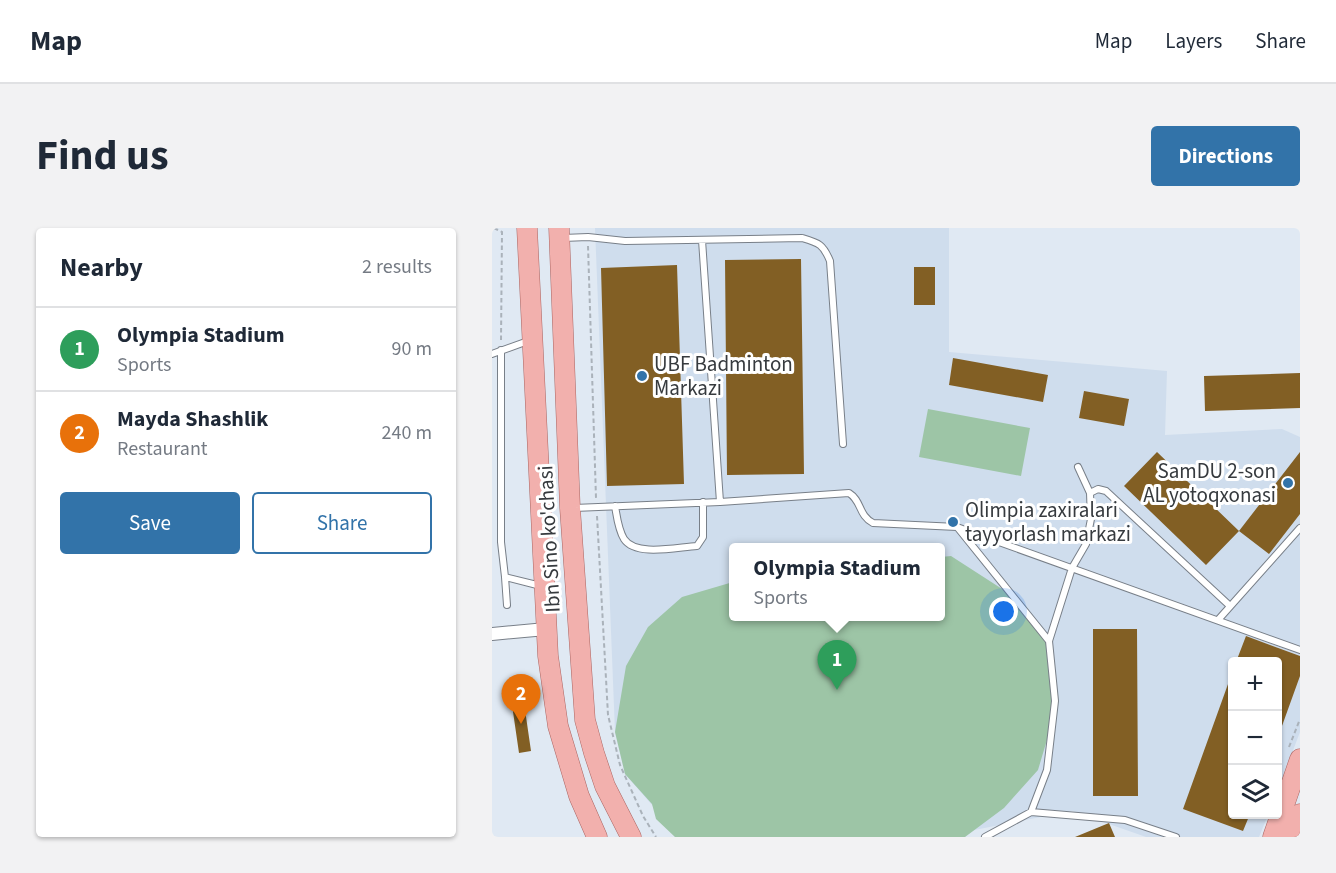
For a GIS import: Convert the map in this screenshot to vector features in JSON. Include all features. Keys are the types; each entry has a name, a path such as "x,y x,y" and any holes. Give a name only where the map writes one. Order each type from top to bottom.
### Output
{"main road":[{"name":"Ibn Sino ko'chasi","path":"527,228 548,656 558,726 579,796 597,837"},
{"name":"Ibn Sino ko'chasi","path":"560,233 570,508 585,720 606,786 631,837"},
{"path":"1273,837 1300,759"},
{"path":"1292,837 1300,814"}],"street":[{"path":"492,634 546,629"}],"lane":[{"path":"560,233 624,241 802,238 817,243 825,249 830,261 843,444"},
{"path":"702,240 720,502"},
{"path":"492,354 532,340"},
{"path":"501,350 501,542 507,605"},
{"path":"1031,812 1047,770 1055,701 1049,641 1072,568 1086,544 1091,519 1090,493 1078,466"},
{"path":"1090,493 1098,489 1106,491 1230,606"},
{"path":"570,508 720,502 849,493 857,500 866,520 873,523 957,527 1300,650"},
{"path":"615,506 624,538 632,547 645,550 697,546 703,537 703,502"},
{"path":"957,527 1049,641"},
{"path":"1218,620 1300,528"},
{"path":"505,577 544,587"},
{"path":"985,837 1031,812 1125,820 1176,837"}],"path":[{"path":"494,228 502,232 501,350"},
{"path":"588,237 597,507 608,715 620,765 643,816 656,837"}],"shaded area":[{"name":"Olimpia zaxiralari tayyorlash markazi","path":"595,228 949,228 949,352 1167,371 1165,435 1282,429 1300,437 1300,732 1282,779 1282,657 1228,657 1228,819 1266,819 1259,837 1146,837 1072,811 938,837 680,837 625,774 615,732"}],"green space":[{"path":"928,409 1030,428 1021,476 919,457"},
{"path":"951,556 1013,596 1046,641 1055,713 1038,770 1004,808 965,837 675,837 656,819 652,804 625,774 615,732 626,666 648,627 682,597 729,583 729,621 945,621 945,557"}],"building":[{"path":"801,259 804,474 727,475 725,260"},
{"name":"UBF Badminton Markazi","path":"677,265 684,484 607,486 601,268"},
{"path":"914,267 935,267 935,305 914,305"},
{"path":"953,358 1048,375 1043,402 949,385"},
{"path":"1300,373 1300,408 1205,411 1204,376"},
{"path":"1084,391 1129,399 1124,426 1079,418"},
{"path":"1157,452 1239,531 1206,565 1124,486"},
{"name":"SamDU 2-son AL yotoqxonasi","path":"1300,452 1300,514 1269,554 1239,531"},
{"path":"1093,629 1137,629 1138,796 1093,796"},
{"path":"1246,636 1300,656 1300,676 1282,726 1282,657 1238,657"},
{"path":"1228,684 1228,819 1248,819 1243,831 1183,809"},
{"path":"523,696 531,751 519,753 511,698"},
{"path":"1109,823 1115,837 1075,837"}],"place":[{"name":"UBF Badminton Markazi","path":"642,376"},
{"name":"SamDU 2-son AL yotoqxonasi","path":"1288,483"},
{"name":"Olimpia zaxiralari tayyorlash markazi","path":"953,522"},
{"name":"Olympia Stadium","path":"837,690"},
{"name":"Mayda Shashlik","path":"521,724"}]}
